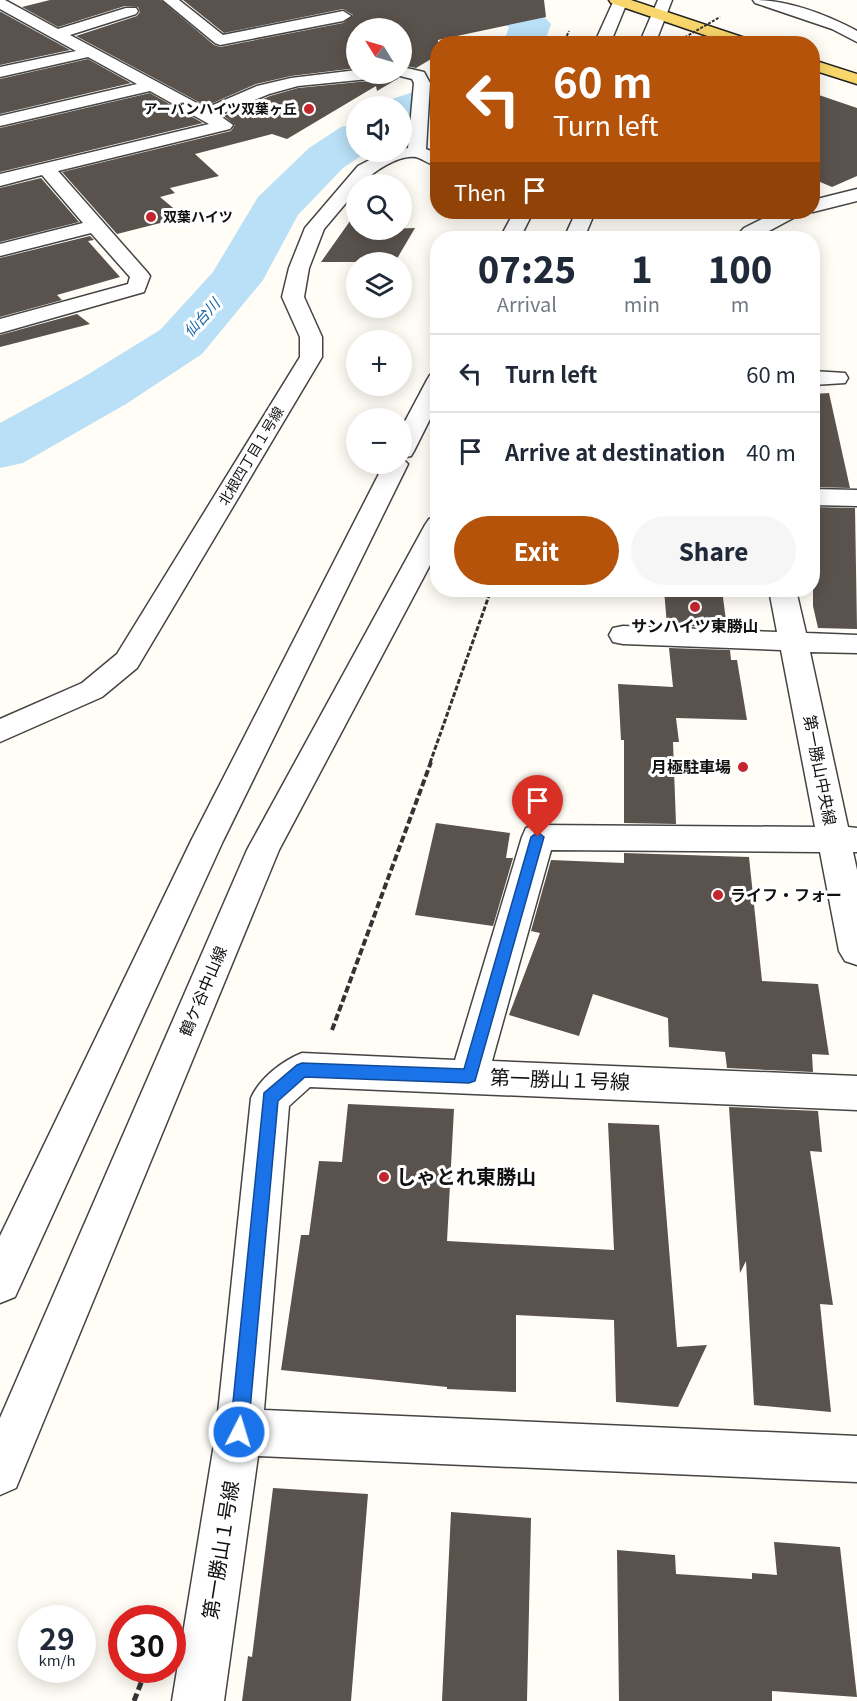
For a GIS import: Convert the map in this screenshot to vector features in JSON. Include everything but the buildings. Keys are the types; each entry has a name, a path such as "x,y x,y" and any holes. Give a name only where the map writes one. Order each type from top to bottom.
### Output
{"main road":[{"path":"619,1 662,7 729,36"},
{"path":"820,67 856,77"},
{"path":"820,70 832,71"}],"street":[{"path":"170,0 220,40 348,19 327,5"},
{"path":"760,0 837,26 857,37"},
{"path":"605,36 619,1"},
{"path":"0,3 224,125 0,180"},
{"path":"650,36 662,7"},
{"path":"57,33 131,11"},
{"path":"11,25 33,20"},
{"path":"0,72 91,52"},
{"path":"412,63 424,148"},
{"path":"204,115 263,90 297,81 346,76"},
{"path":"0,121 151,86"},
{"name":"北根四丁目１号線","path":"0,731 92,690 127,661 311,357 311,337 293,297 299,268 315,228 364,170 385,159 424,148"},
{"path":"0,326 137,288 140,276 46,169"},
{"path":"820,204 857,195"},
{"path":"753,231 776,219"},
{"path":"0,250 95,226"},
{"path":"820,378 837,378"},
{"path":"412,431 430,396"},
{"path":"0,1282 207,841 391,474"},
{"path":"820,497 857,498"},
{"name":"鶴ケ谷中山線","path":"0,1473 263,850 430,540"},
{"name":"第一勝山中央線","path":"784,597 794,643 846,839 857,951"},
{"path":"623,635 857,644"},
{"path":"469,1076 538,837 846,839"},
{"name":"第一勝山１号線","path":"198,1701 239,1432 270,1098 302,1070 857,1093"},
{"path":"239,1432 857,1459"}],"path":[{"path":"687,36 720,17"},
{"path":"566,36 570,29"},
{"path":"316,1070 389,880 489,597"},
{"path":"134,1701 141,1683"}],"waterway":[{"name":"仙台川","path":"495,0 531,24 526,36"},
{"name":"仙台川","path":"412,107 430,100"},
{"name":"仙台川","path":"0,449 104,391 181,342 236,280 276,208 326,158 346,144"}],"place":[{"name":"アーバンハイツ双葉ヶ丘","path":"309,109"},
{"name":"双葉ハイツ","path":"151,217"},
{"name":"サンハイツ東勝山","path":"695,607"},
{"name":"月極駐車場","path":"743,767"},
{"name":"ライフ・フォー","path":"718,895"},
{"name":"しゃとれ東勝山","path":"384,1177"}],"route":[{"path":"239,1432 270,1098 302,1070 469,1076 538,837"}]}
